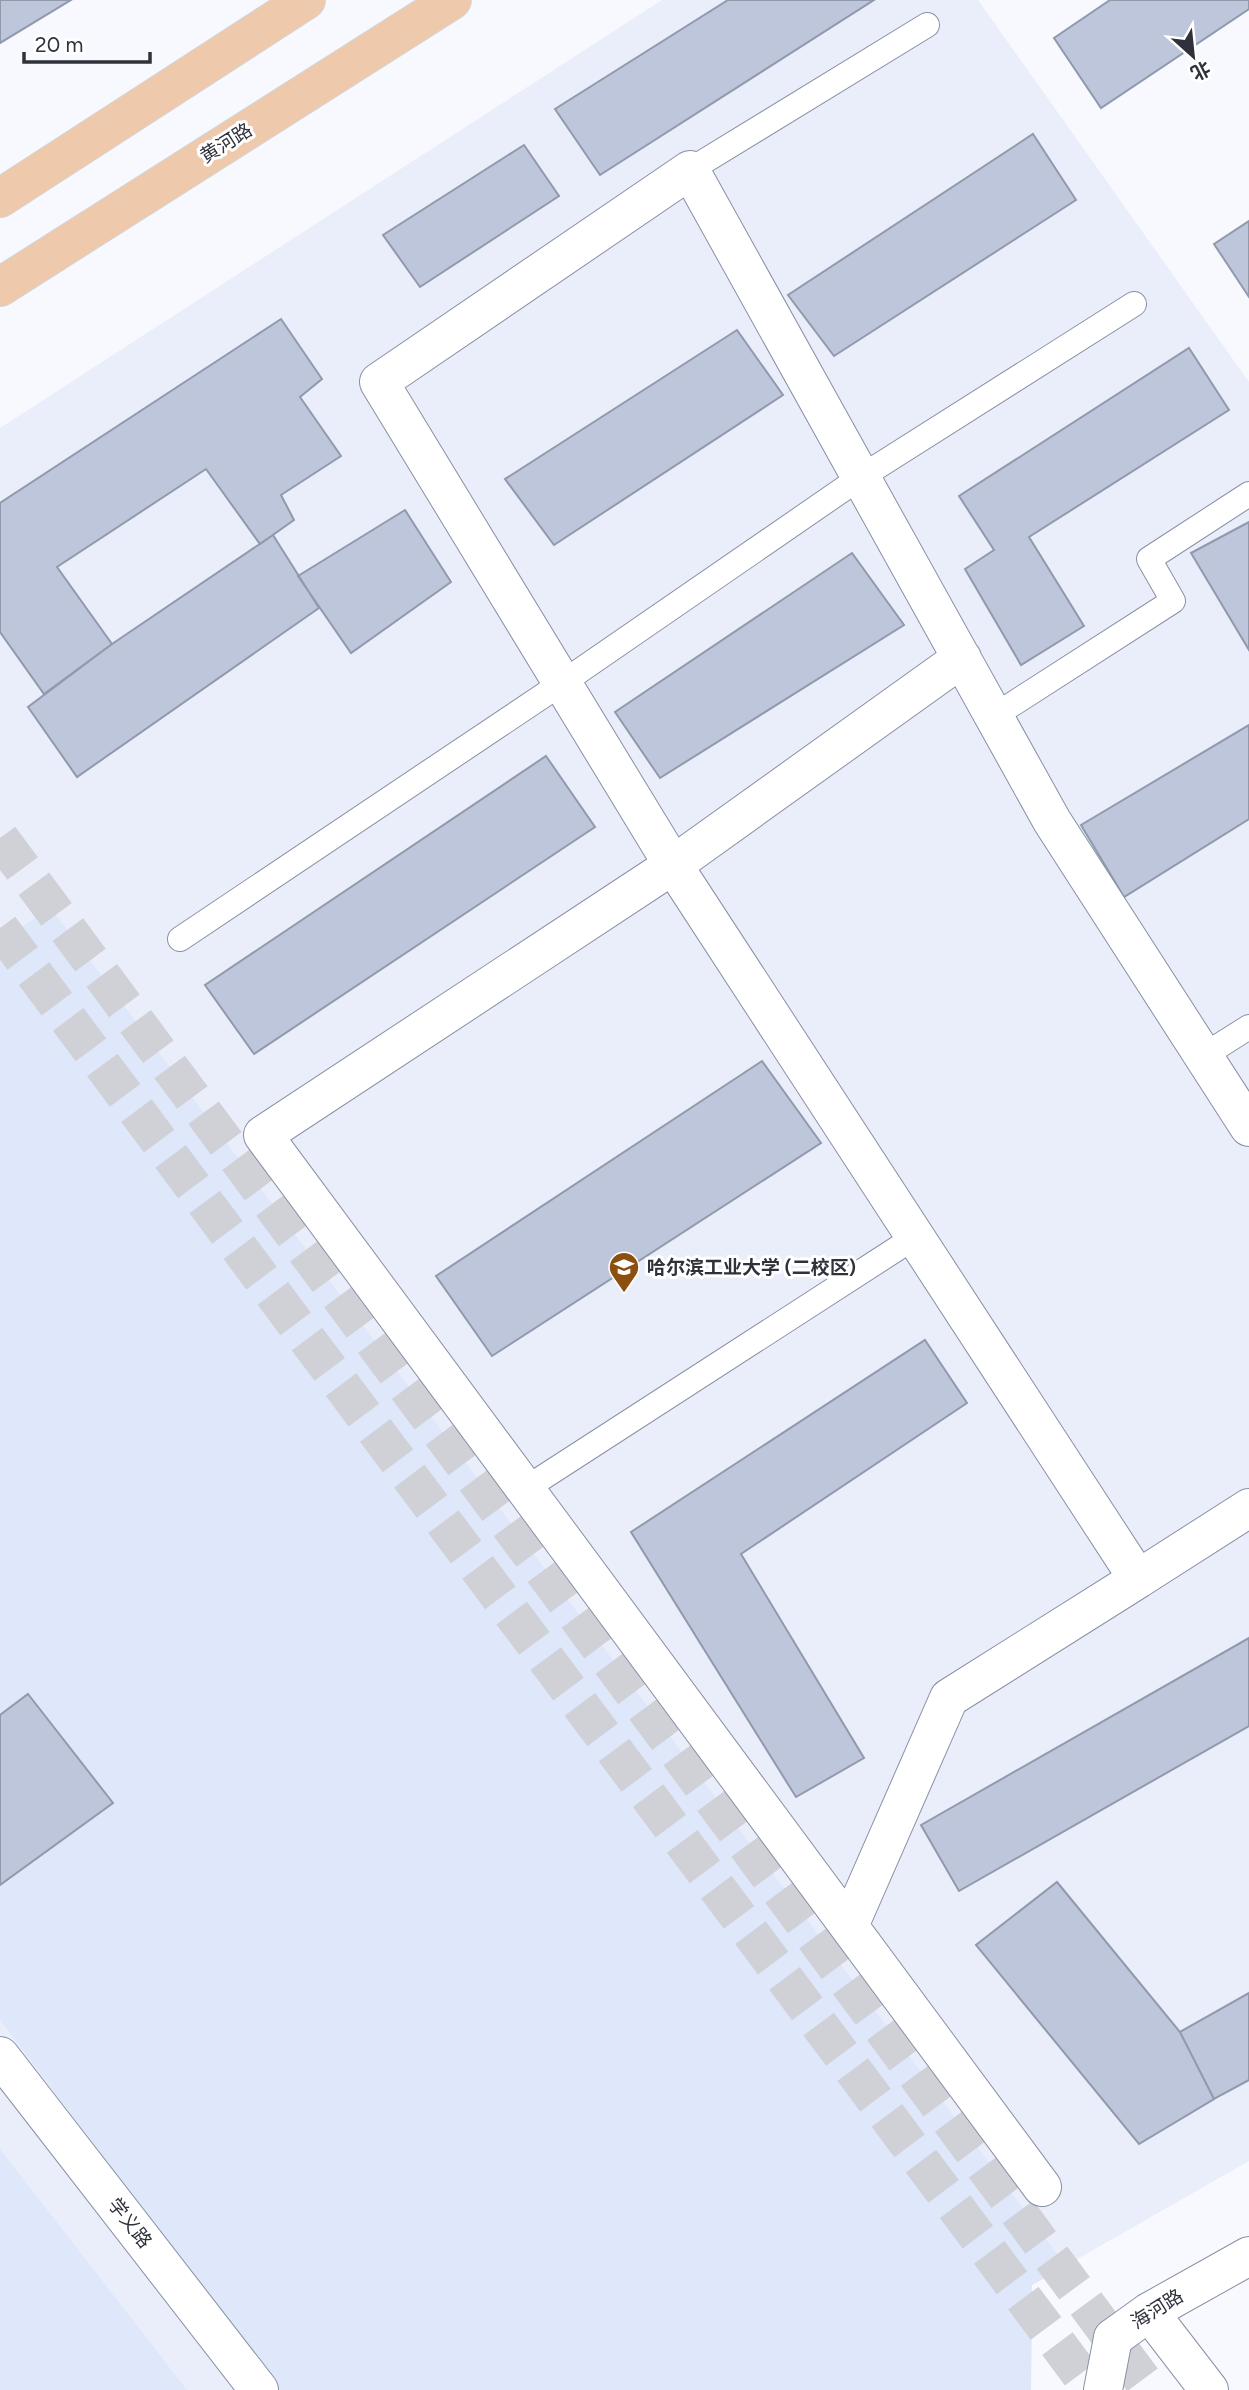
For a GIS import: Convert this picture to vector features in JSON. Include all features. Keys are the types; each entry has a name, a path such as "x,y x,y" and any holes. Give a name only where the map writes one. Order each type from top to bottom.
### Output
{"main road":[{"path":"0,198 306,0"},
{"name":"黄河路","path":"0,286 452,0"}],"street":[{"path":"1138,1579 673,866 379,382 690,170 1052,821 1249,1127"},
{"path":"962,658 673,866 263,1135 1042,2187"},
{"path":"849,1926 949,1698 1249,1508"},
{"name":"学义路","path":"0,2056 259,2390"},
{"name":"海河路","path":"1103,2390 1113,2338 1149,2312 1249,2256"},
{"path":"1149,2312 1209,2390"}],"lane":[{"path":"690,170 927,25"},
{"path":"180,939 562,683 861,477 1133,304"},
{"path":"994,716 1174,601 1149,559 1249,494"},
{"path":"1203,1056 1249,1027"},
{"path":"525,1489 915,1237"}],"shaded area":[{"name":"哈尔滨工业大学 (二校区)","path":"662,0 978,0 1249,382 1249,2161 1032,2285 1031,2390 0,2390 0,428"},
{"path":"51,908 1066,2266 1032,2285 1031,2390 280,2390 0,2020 0,1886 113,1803 28,1694 0,1715 0,941"},
{"path":"0,2149 187,2390 0,2390"}],"building":[{"path":"0,0 71,0 0,43"},
{"path":"728,0 874,0 600,175 555,109"},
{"path":"1110,0 1249,0 1249,9 1101,108 1054,38"},
{"path":"1033,134 1076,200 834,356 788,295"},
{"path":"524,145 559,196 420,287 383,235"},
{"path":"1249,221 1249,297 1214,244"},
{"path":"281,319 322,379 300,397 341,456 281,495 294,520 260,544 206,469 57,567 112,644 44,694 0,632 0,503"},
{"path":"737,330 783,395 554,545 505,479"},
{"path":"1189,348 1229,410 1029,537 1084,626 1021,665 965,569 994,550 959,496"},
{"path":"405,510 451,582 351,653 298,576"},
{"path":"1249,522 1249,650 1191,553"},
{"path":"273,535 319,608 77,777 28,707 112,644"},
{"path":"852,553 904,625 660,778 615,712"},
{"path":"1249,725 1249,819 1124,897 1081,825"},
{"path":"546,756 595,827 254,1054 205,985"},
{"path":"762,1061 821,1143 492,1356 436,1276"},
{"path":"925,1340 967,1403 741,1554 864,1758 796,1797 631,1532"},
{"path":"1249,1638 1249,1726 959,1891 921,1825"},
{"path":"28,1694 113,1803 0,1885 0,1715"},
{"path":"1057,1882 1180,2032 1214,2099 1139,2144 976,1945"},
{"path":"1249,1993 1249,2080 1214,2099 1180,2032"}],"tunnel":[{"path":"0,838 1150,2390"},
{"path":"0,928 1092,2390"}],"place":[{"name":"哈尔滨工业大学 (二校区)","path":"624,1294"}]}
